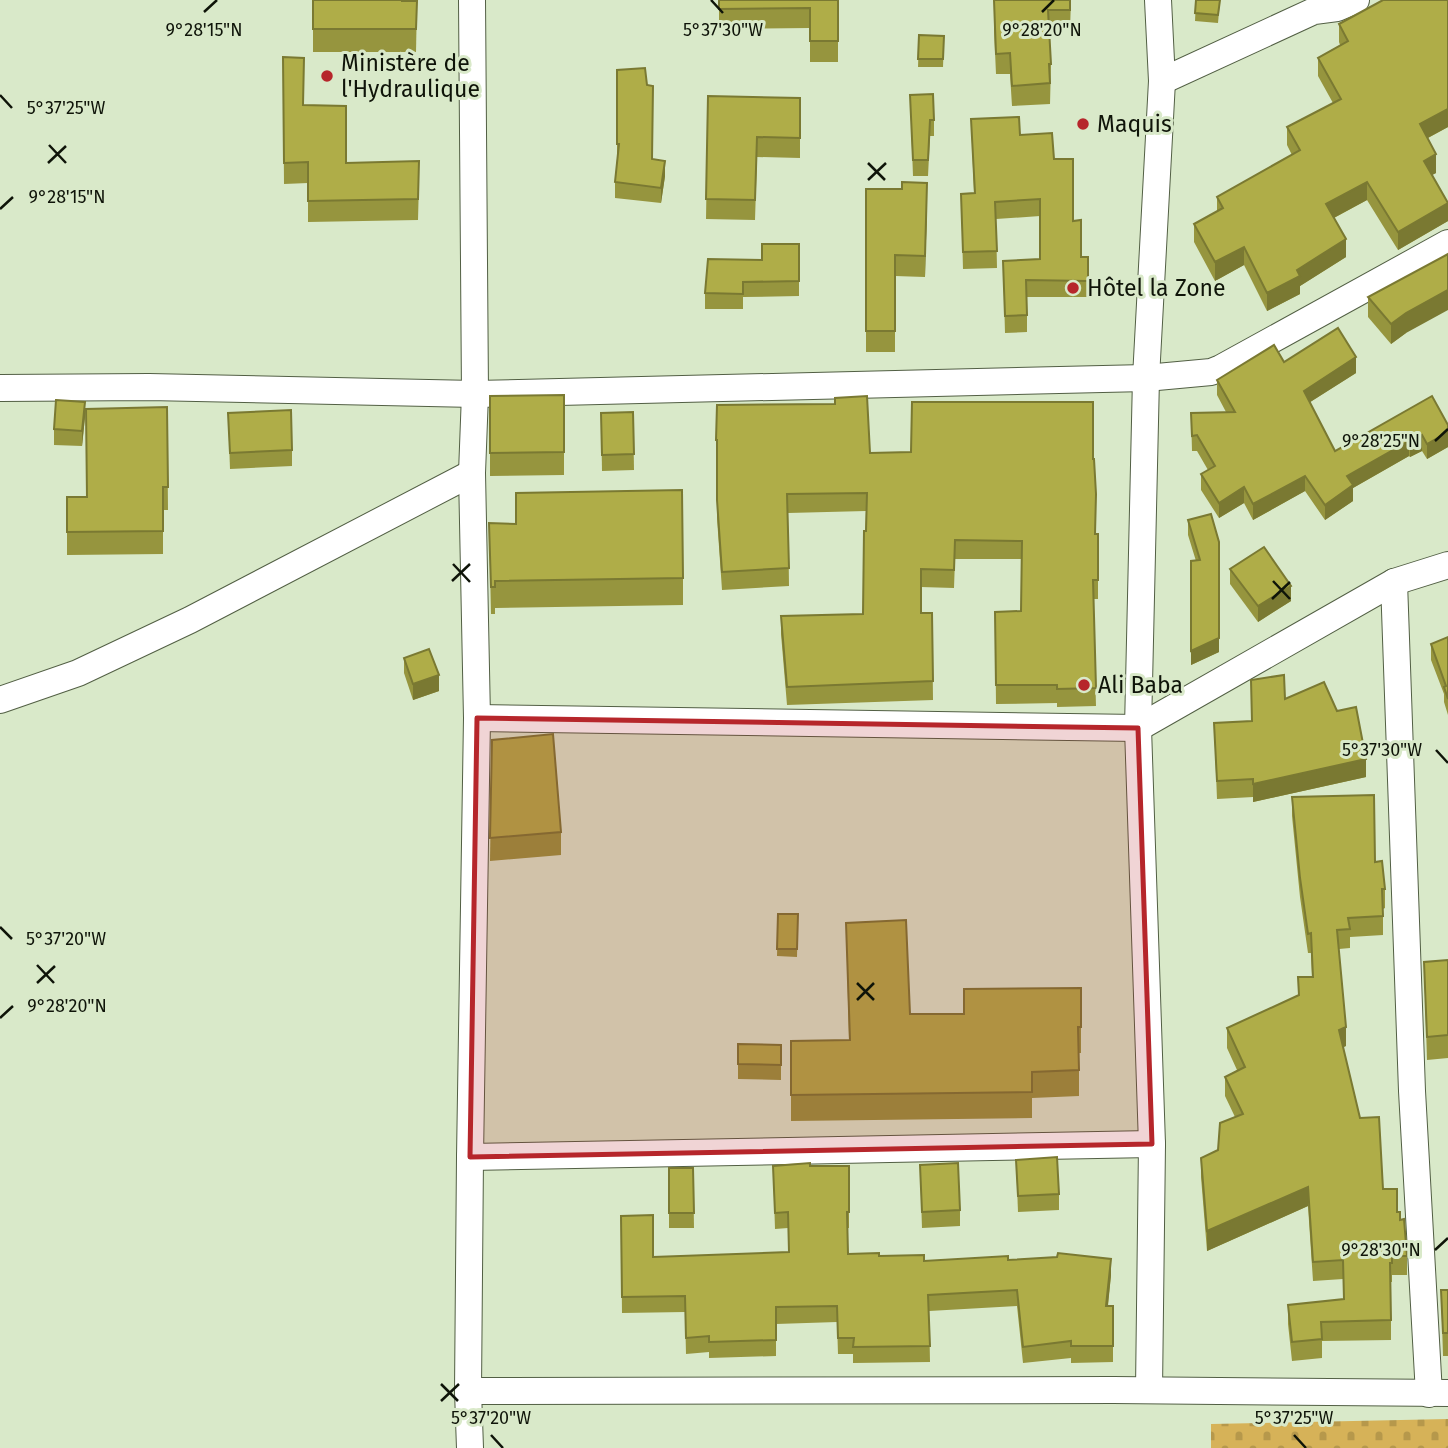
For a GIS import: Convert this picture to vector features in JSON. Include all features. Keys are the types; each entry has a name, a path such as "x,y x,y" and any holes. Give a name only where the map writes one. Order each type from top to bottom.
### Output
{"street":[{"path":"470,1448 470,1157 477,718 472,473 475,394 472,0"},
{"path":"1149,1390 1152,1144 1138,728 1146,377 1162,81 1157,0"},
{"path":"1162,81 1314,11 1337,8 1356,0"},
{"path":"0,388 149,387 475,394 1146,377 1211,372 1448,243"},
{"path":"0,700 78,673 190,621 472,473"},
{"path":"477,718 1138,728 1394,582 1448,565"},
{"path":"468,1391 1149,1390 1438,1394 1412,1090 1394,582"},
{"path":"470,1157 1152,1144"}],"highlighted area":[{"path":"477,718 1138,728 1152,1144 470,1157"}],"green space":[{"path":"1448,1419 1448,1448 1211,1448 1211,1424"}],"building":[{"path":"313,0 417,1 416,29 313,29"},
{"path":"719,0 838,0 838,41 810,41 810,8 719,9"},
{"path":"994,0 1070,0 1070,10 1048,10 1050,83 1012,86 1010,53 996,54"},
{"path":"1196,0 1220,0 1218,15 1195,13"},
{"path":"1383,0 1448,0 1448,109 1420,124 1436,154 1424,161 1448,203 1398,232 1367,182 1326,204 1346,239 1297,270 1300,276 1267,293 1244,247 1215,262 1194,224 1223,208 1217,197 1300,150 1287,127 1341,99 1318,58 1348,41 1339,24"},
{"path":"919,35 944,36 943,59 918,59"},
{"path":"283,57 304,58 303,105 346,106 346,163 419,161 418,199 308,201 308,162 284,163"},
{"path":"645,68 647,85 653,86 652,159 665,161 661,188 615,182 619,144 617,70"},
{"path":"933,94 934,120 930,120 928,160 913,160 910,95"},
{"path":"708,96 800,98 800,138 757,137 755,200 706,199"},
{"path":"1019,117 1020,135 1052,133 1054,159 1073,159 1073,221 1081,220 1081,257 1088,257 1088,281 1026,280 1027,315 1005,316 1003,261 1040,259 1040,199 995,202 997,251 963,252 961,194 975,193 971,119"},
{"path":"902,182 927,183 925,256 895,255 895,331 866,331 866,189 902,189"},
{"path":"762,244 799,244 799,281 743,282 743,294 705,293 708,259 762,260"},
{"path":"1448,254 1448,290 1391,324 1368,297"},
{"path":"1338,328 1356,357 1304,391 1335,451 1432,396 1448,425 1448,432 1427,444 1422,435 1347,476 1353,485 1325,505 1305,476 1253,504 1244,487 1219,503 1201,474 1215,466 1197,435 1192,436 1191,413 1235,412 1217,380 1274,345 1284,362"},
{"path":"564,395 564,452 490,453 490,396"},
{"path":"867,396 870,453 911,452 912,402 1093,402 1095,534 1098,534 1098,580 1093,580 1096,688 1057,689 1057,685 996,685 995,612 1021,611 1022,541 955,540 954,570 921,569 921,613 932,613 933,681 787,687 781,616 863,614 867,493 787,494 789,568 722,572 717,500 717,405 835,404 835,398"},
{"path":"56,400 85,402 82,431 54,429"},
{"path":"167,407 168,487 163,487 163,531 67,532 67,497 87,497 86,409"},
{"path":"291,410 292,450 230,453 228,413"},
{"path":"633,412 634,454 602,455 601,413"},
{"path":"682,490 683,578 495,581 495,587 491,587 489,523 516,524 516,493"},
{"path":"1211,514 1219,542 1219,638 1191,651 1191,561 1200,560 1188,520"},
{"path":"1264,547 1291,586 1258,606 1230,569"},
{"path":"1448,637 1448,699 1431,644"},
{"path":"429,649 439,675 413,684 404,658"},
{"path":"1284,675 1285,699 1324,682 1337,711 1356,707 1366,759 1253,784 1253,779 1217,781 1214,723 1252,721 1251,680"},
{"path":"553,734 561,832 490,838 492,740"},
{"path":"1374,795 1375,862 1382,861 1385,889 1382,889 1383,916 1348,918 1350,929 1337,930 1346,1027 1339,1030 1360,1118 1379,1117 1383,1189 1397,1189 1397,1212 1400,1212 1400,1220 1404,1219 1407,1256 1392,1256 1390,1263 1391,1320 1321,1322 1322,1339 1292,1342 1288,1305 1344,1299 1343,1260 1313,1262 1308,1187 1207,1231 1201,1158 1218,1150 1220,1123 1243,1114 1225,1077 1245,1067 1227,1028 1299,995 1298,977 1313,977 1311,933 1308,934 1300,878 1292,797"},
{"path":"778,914 798,914 797,949 777,949"},
{"path":"906,920 910,1014 964,1014 964,989 1081,988 1079,1070 1032,1072 1032,1092 791,1095 791,1041 850,1040 846,923"},
{"path":"1448,960 1448,1035 1427,1037 1424,962"},
{"path":"738,1044 781,1045 781,1065 738,1064"},
{"path":"1057,1157 1059,1194 1018,1196 1016,1160"},
{"path":"810,1163 810,1166 849,1166 848,1254 924,1255 924,1261 1008,1256 1008,1260 1057,1257 1058,1253 1111,1259 1106,1306 1113,1306 1113,1346 1071,1346 1071,1341 1023,1347 1017,1290 928,1295 930,1346 853,1347 854,1338 838,1338 837,1306 776,1307 776,1340 709,1342 709,1336 686,1338 685,1296 622,1297 621,1216 653,1215 653,1257 789,1252 788,1212 775,1213 773,1166"},
{"path":"958,1163 960,1210 922,1212 920,1165"},
{"path":"669,1168 693,1168 694,1213 669,1213"},
{"path":"1441,1290 1448,1290 1448,1333 1443,1333"}],"place":[{"name":"Ministère de l'Hydraulique","path":"327,76"},
{"name":"Maquis","path":"1083,124"},
{"name":"Hôtel la Zone","path":"1073,288"},
{"name":"Ali Baba","path":"1084,685"}]}
